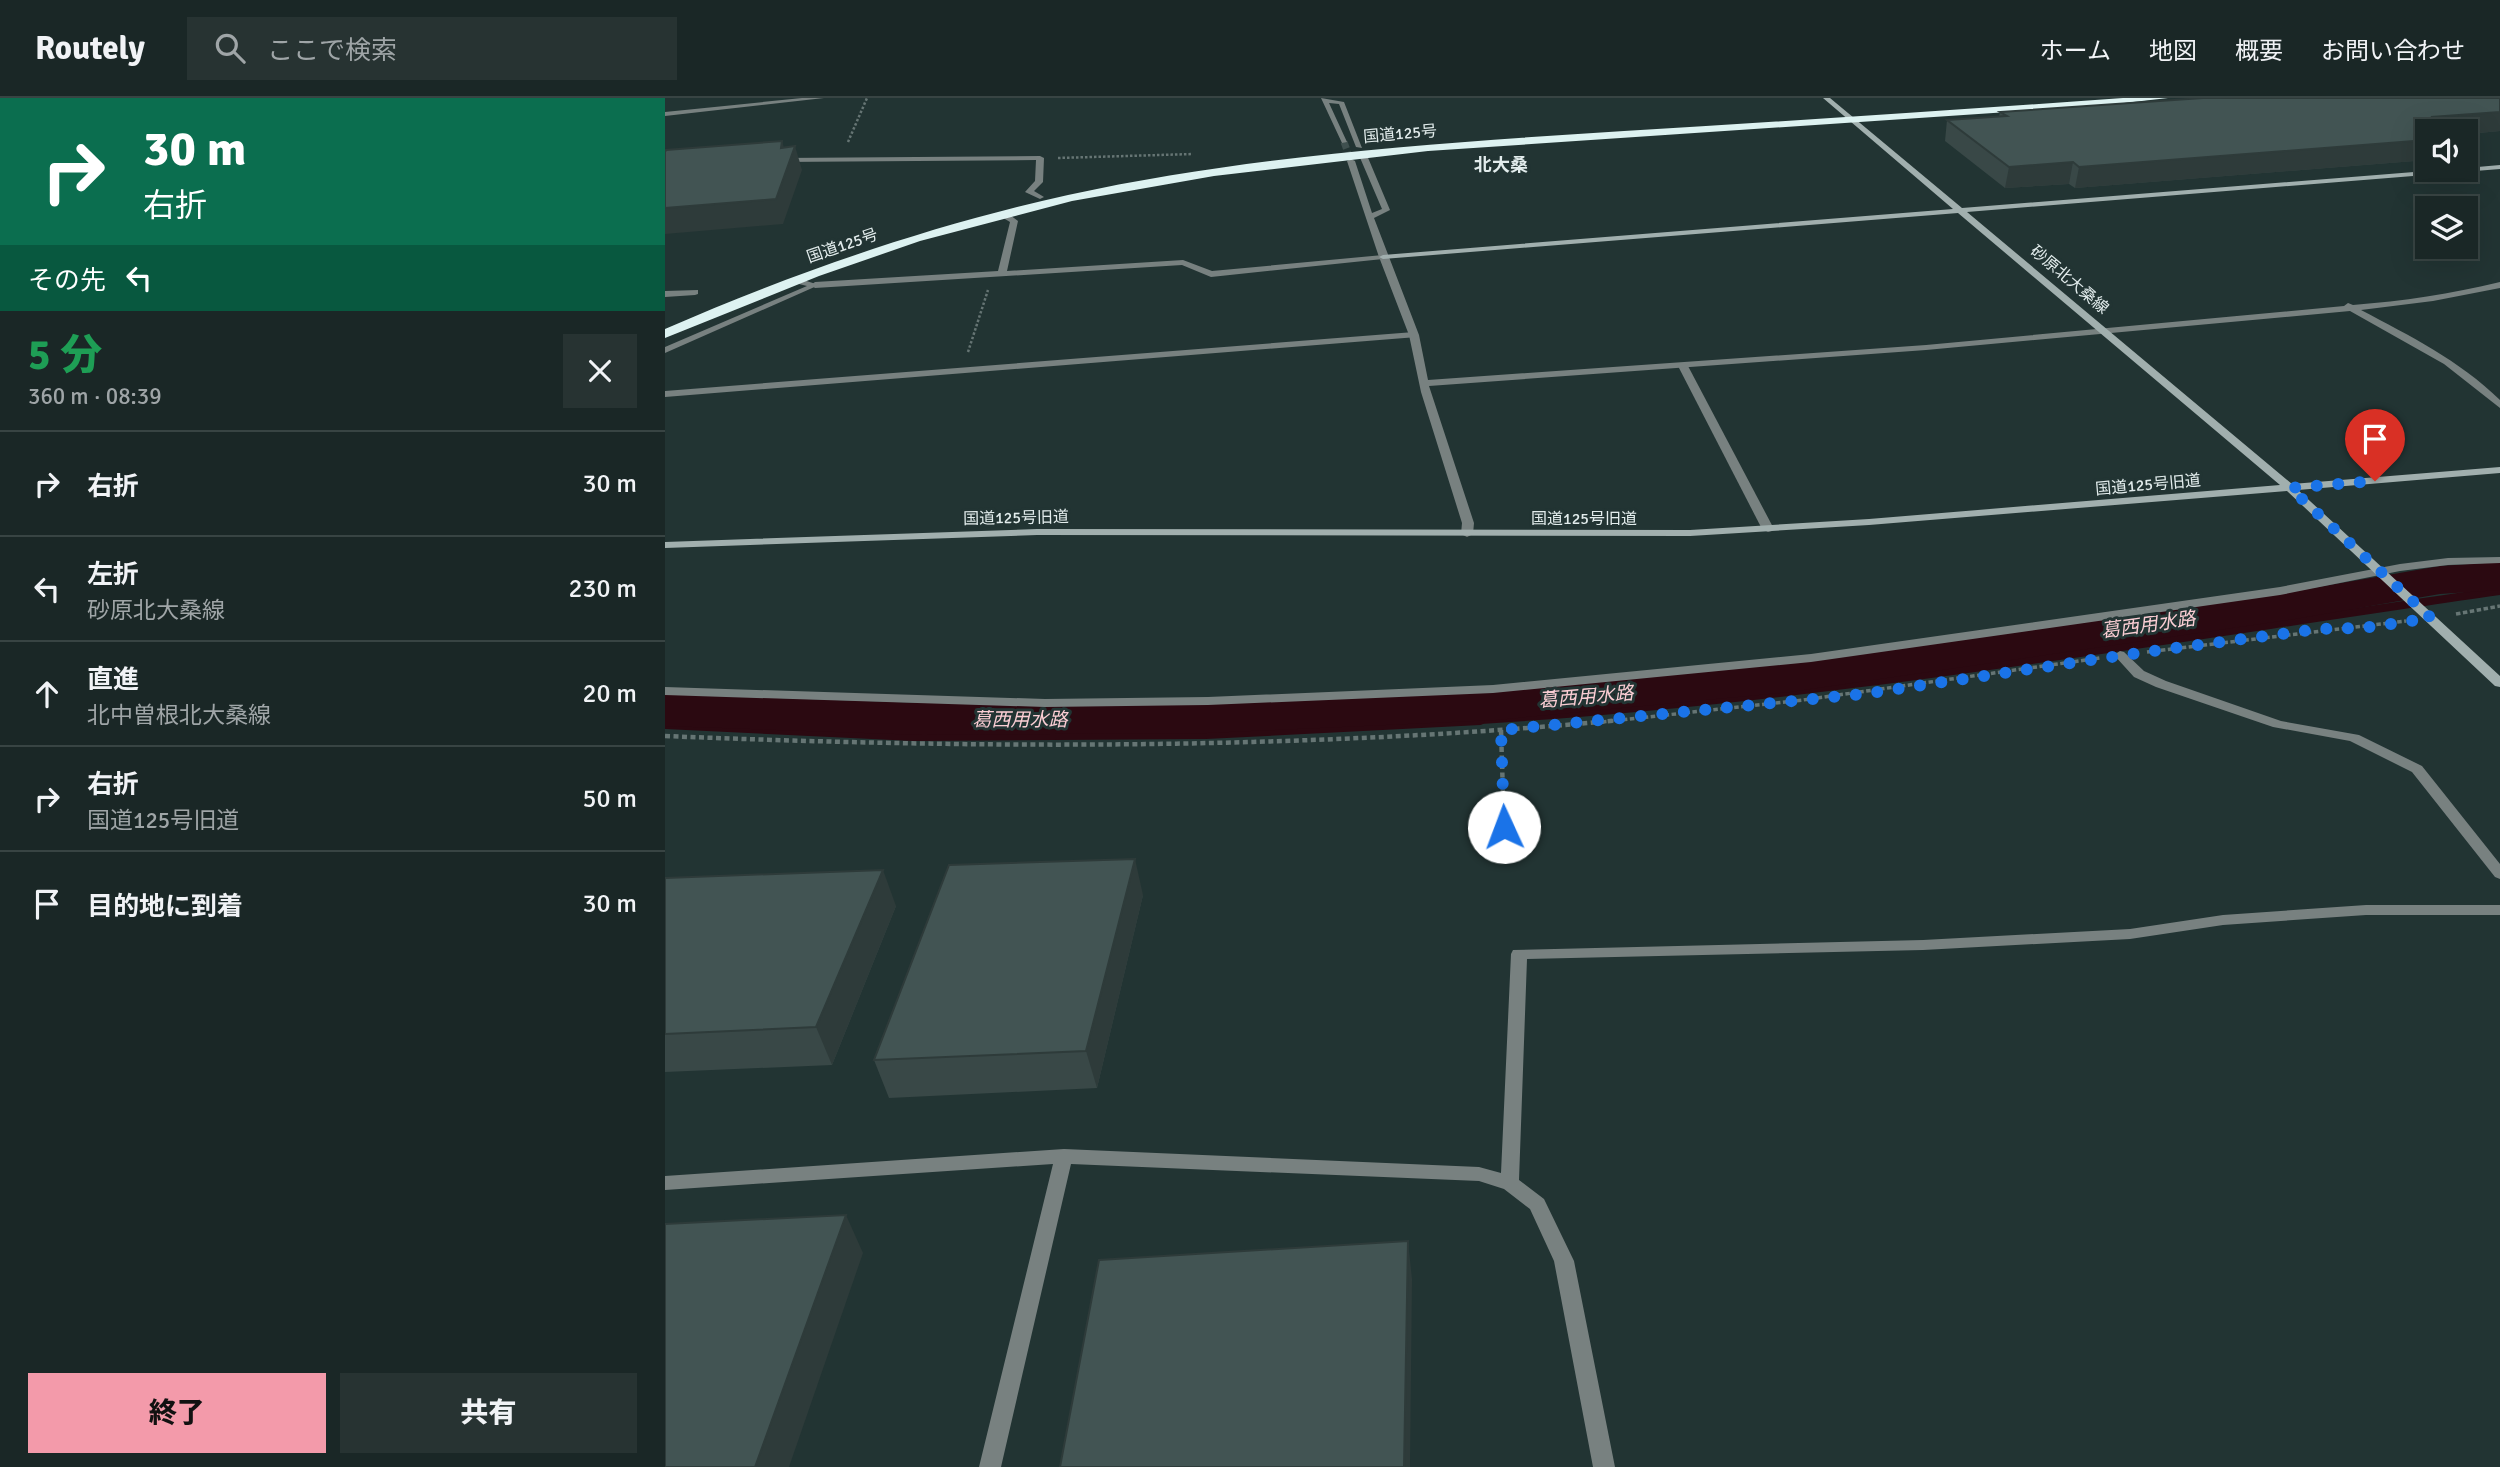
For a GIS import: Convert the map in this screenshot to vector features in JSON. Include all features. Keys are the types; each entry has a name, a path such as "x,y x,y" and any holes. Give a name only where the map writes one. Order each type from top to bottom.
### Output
{"highway":[{"name":"国道125号","path":"713,299 859,246 1040,197 1185,169 1361,150 2069,98"},
{"name":"国道125号","path":"1848,116 2163,98"},
{"name":"国道125号","path":"665,334 794,280 903,242 1003,214 1191,175 1361,150"}],"street":[{"path":"665,114 821,98"},
{"name":"砂原北大桑線","path":"1826,98 2290,488 2386,574"},
{"path":"1324,99 1344,142"},
{"path":"1324,99 1342,103 1361,150 1385,210 1371,216"},
{"path":"775,160 1040,158 1039,182 1029,192 1040,197"},
{"path":"1351,161 1383,257 1414,335 1426,392 1468,523 1467,534"},
{"path":"794,280 815,285 1183,262 1211,274 1383,257 2500,167"},
{"path":"998,272 1014,221 1003,214"},
{"path":"665,351 815,285"},
{"path":"1426,383 1683,366 2106,332 2348,306 2448,299 2500,285"},
{"path":"665,294 695,292"},
{"path":"2348,306 2441,356 2483,387 2500,405"},
{"path":"665,394 961,373 1414,335"},
{"path":"1683,366 1769,529"},
{"path":"2483,387 2500,386"},
{"name":"国道125号旧道","path":"665,545 1037,531 1626,534 1769,529 2500,470"},
{"path":"665,691 1058,703 1208,701 1493,689 1811,658 2280,591 2444,562 2469,563 2500,559"},
{"path":"2386,574 2500,683"},
{"path":"2120,655 2139,674 2161,684 2278,723 2354,738 2417,769 2500,874"},
{"path":"1510,1183 1519,954 1923,945 2130,934 2223,920 2365,910 2500,910"},
{"path":"990,1467 1065,1156"},
{"path":"665,1183 1065,1156 1479,1174 1510,1183 1537,1203 1564,1261 1604,1467"}],"path":[{"path":"841,159 867,98"},
{"path":"1040,158 1192,154"},
{"path":"961,373 998,272"},
{"path":"665,736 988,747 1208,744 1501,730 1863,694 2120,655 2319,629 2363,628 2428,615 2500,606"},
{"path":"1501,730 1504,827"}],"building":[{"path":"2203,98 2500,98 2500,112 2415,119 2415,141 2079,167 2073,162 2009,167 1947,120 2007,116 2000,112"},
{"path":"782,141 781,148 795,146 776,199 665,208 666,150"},
{"path":"1135,859 1086,1051 874,1060 949,865"},
{"path":"883,870 816,1027 665,1034 665,878"},
{"path":"846,1215 755,1467 665,1467 665,1224"},
{"path":"1408,1241 1404,1467 1060,1467 1099,1260"}],"waterway":[{"name":"葛西用水路","path":"665,710 923,719 1208,717 1496,704 1790,677 2295,605 2440,580 2500,576"},
{"path":"1462,721 1711,701 1843,685 2500,591"},
{"path":"1462,721 1480,720"},
{"path":"665,724 914,736 1206,734 1462,721"},
{"path":"1446,722 1462,721"}],"tunnel":[{"path":"1344,142 1351,161"}],"district":[{"name":"北大桑","path":"1501,165"}],"route":[{"path":"1504,827 1501,730 1685,714 1863,694 2145,652 2319,629 2363,628 2431,618 2290,488 2375,481"}]}
